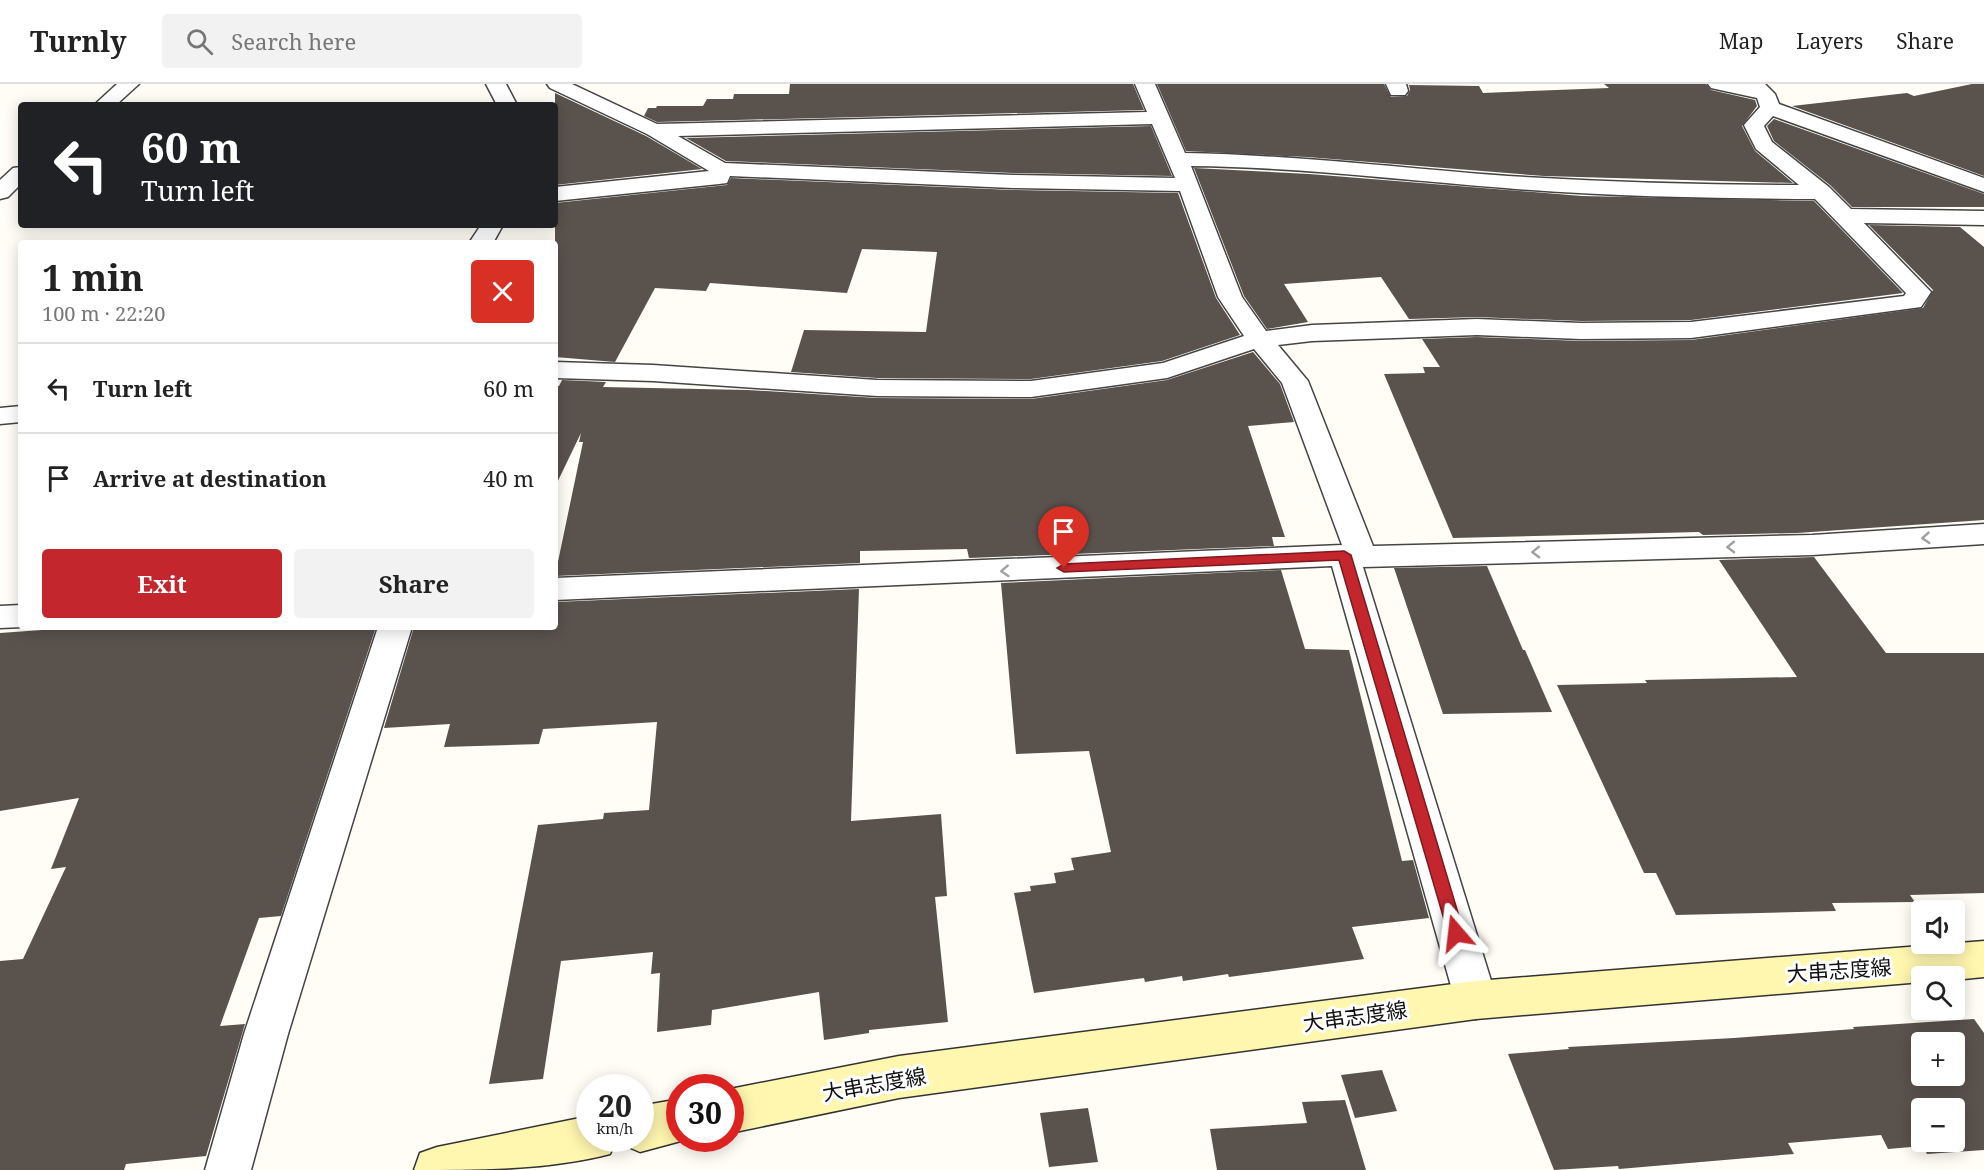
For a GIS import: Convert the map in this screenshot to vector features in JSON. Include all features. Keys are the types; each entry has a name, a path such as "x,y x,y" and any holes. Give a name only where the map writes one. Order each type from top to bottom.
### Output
{"main road":[{"name":"大串志度線","path":"744,1108 900,1077 1476,1000 1984,959"},
{"path":"437,1170 576,1142"}],"street":[{"path":"108,102 129,84"},
{"path":"496,84 505,102"},
{"path":"557,84 654,130 720,169 858,174 959,181 1189,185"},
{"path":"1145,84 1189,185 1230,297 1259,339 1295,381 1353,556 1476,1000"},
{"path":"1718,84 1763,96 1984,185"},
{"path":"558,370 653,373 878,388 1031,389 1167,370 1259,339 1312,333 1477,327 1581,331 1691,330 1912,302 1919,292 1821,192 1763,145 1754,125 1763,96"},
{"path":"654,130 1160,118"},
{"path":"1177,159 1239,160 1361,168 1519,183 1695,191 1821,192"},
{"path":"558,194 719,178 720,169"},
{"path":"1844,216 1984,218"},
{"path":"0,416 18,414"},
{"path":"558,589 1353,556 1812,545 1984,534"},
{"path":"0,617 18,616"},
{"path":"228,1170 266,1034 393,630"}],"building":[{"path":"790,84 1133,84 1144,110 657,122 644,116 648,108 703,106 707,99 733,99 734,94 789,94"},
{"path":"1157,84 1384,84 1391,97 1407,96 1410,90 1409,85 1479,86 1483,93 1609,88 1604,84 1706,84 1711,90 1755,100 1757,106 1742,126 1755,151 1793,183 1544,176 1307,157 1186,151"},
{"path":"1972,84 1984,84 1984,176 1792,106 1907,93 1914,96"},
{"path":"555,93 646,136 702,169 558,185 558,102 555,102"},
{"path":"1774,119 1984,194 1984,207 1852,207 1830,185 1774,141 1767,126"},
{"path":"1151,126 1172,176 1013,173 726,161 686,138"},
{"path":"1194,168 1309,174 1582,196 1814,201 1903,293 1691,320 1581,321 1477,317 1409,319 1381,277 1284,284 1308,322 1267,329 1244,296"},
{"path":"731,178 1013,190 1178,193 1216,298 1240,335 1162,361 1031,379 877,378 791,372 804,330 926,332 937,252 862,249 847,293 710,283 706,291 655,288 615,362 558,357 558,240 555,240 555,228 558,228 558,203 727,185"},
{"path":"1869,225 1960,227 1984,247 1984,520 1797,533 1703,535 1699,532 1453,538 1384,374 1425,373 1423,367 1440,367 1422,339 1477,337 1581,341 1691,340 1923,308 1933,290"},
{"path":"1253,352 1280,384 1294,422 1248,426 1285,537 1272,537 1274,546 969,558 967,549 860,551 860,563 558,576 558,562 583,442 579,442 581,433 558,481 558,386 562,380 606,382 603,387 748,390 877,398 1031,399 1167,380"},
{"path":"1814,557 1886,653 1984,653 1984,893 1910,895 1914,900 1911,902 1832,903 1836,911 1676,915 1656,873 1644,873 1557,685 1647,683 1645,680 1797,677 1719,560"},
{"path":"1487,566 1552,712 1443,714 1394,568"},
{"path":"1281,570 1305,649 1349,650 1402,861 1413,860 1429,918 1352,927 1364,959 1229,977 1228,974 1183,981 1182,976 1145,982 1144,978 1034,993 1014,893 1031,891 1030,886 1056,883 1054,873 1074,870 1071,858 1111,852 1089,751 1016,754 1001,583"},
{"path":"859,589 851,821 941,814 947,896 935,897 948,1022 869,1030 869,1033 824,1040 819,992 712,1010 711,1025 657,1032 660,973 651,974 653,952 561,961 543,1079 489,1084 538,825 603,819 604,813 649,810 657,722 543,729 539,744 444,747 450,724 384,728 413,630 558,630 558,602"},
{"path":"42,630 375,630 281,916 259,918 220,1026 245,1024 206,1156 126,1164 124,1170 0,1170 0,961 23,959 66,867 51,869 79,798 0,811 0,633"},
{"path":"1974,1019 1984,1033 1984,1150 1965,1151 1965,1098 1911,1098 1911,1147 1888,1149 1881,1135 1788,1143 1794,1154 1619,1169 1618,1166 1554,1170 1508,1054 1569,1049 1568,1047 1854,1029 1853,1027"},
{"path":"1382,1070 1397,1111 1355,1118 1341,1075"},
{"path":"1345,1100 1366,1170 1217,1170 1210,1129 1307,1123 1302,1102"},
{"path":"1088,1108 1098,1162 1049,1167 1040,1113"},
{"path":"1926,1152 1956,1152 1927,1154"}],"route":[{"path":"1064,568 1344,555 1456,933"}]}
